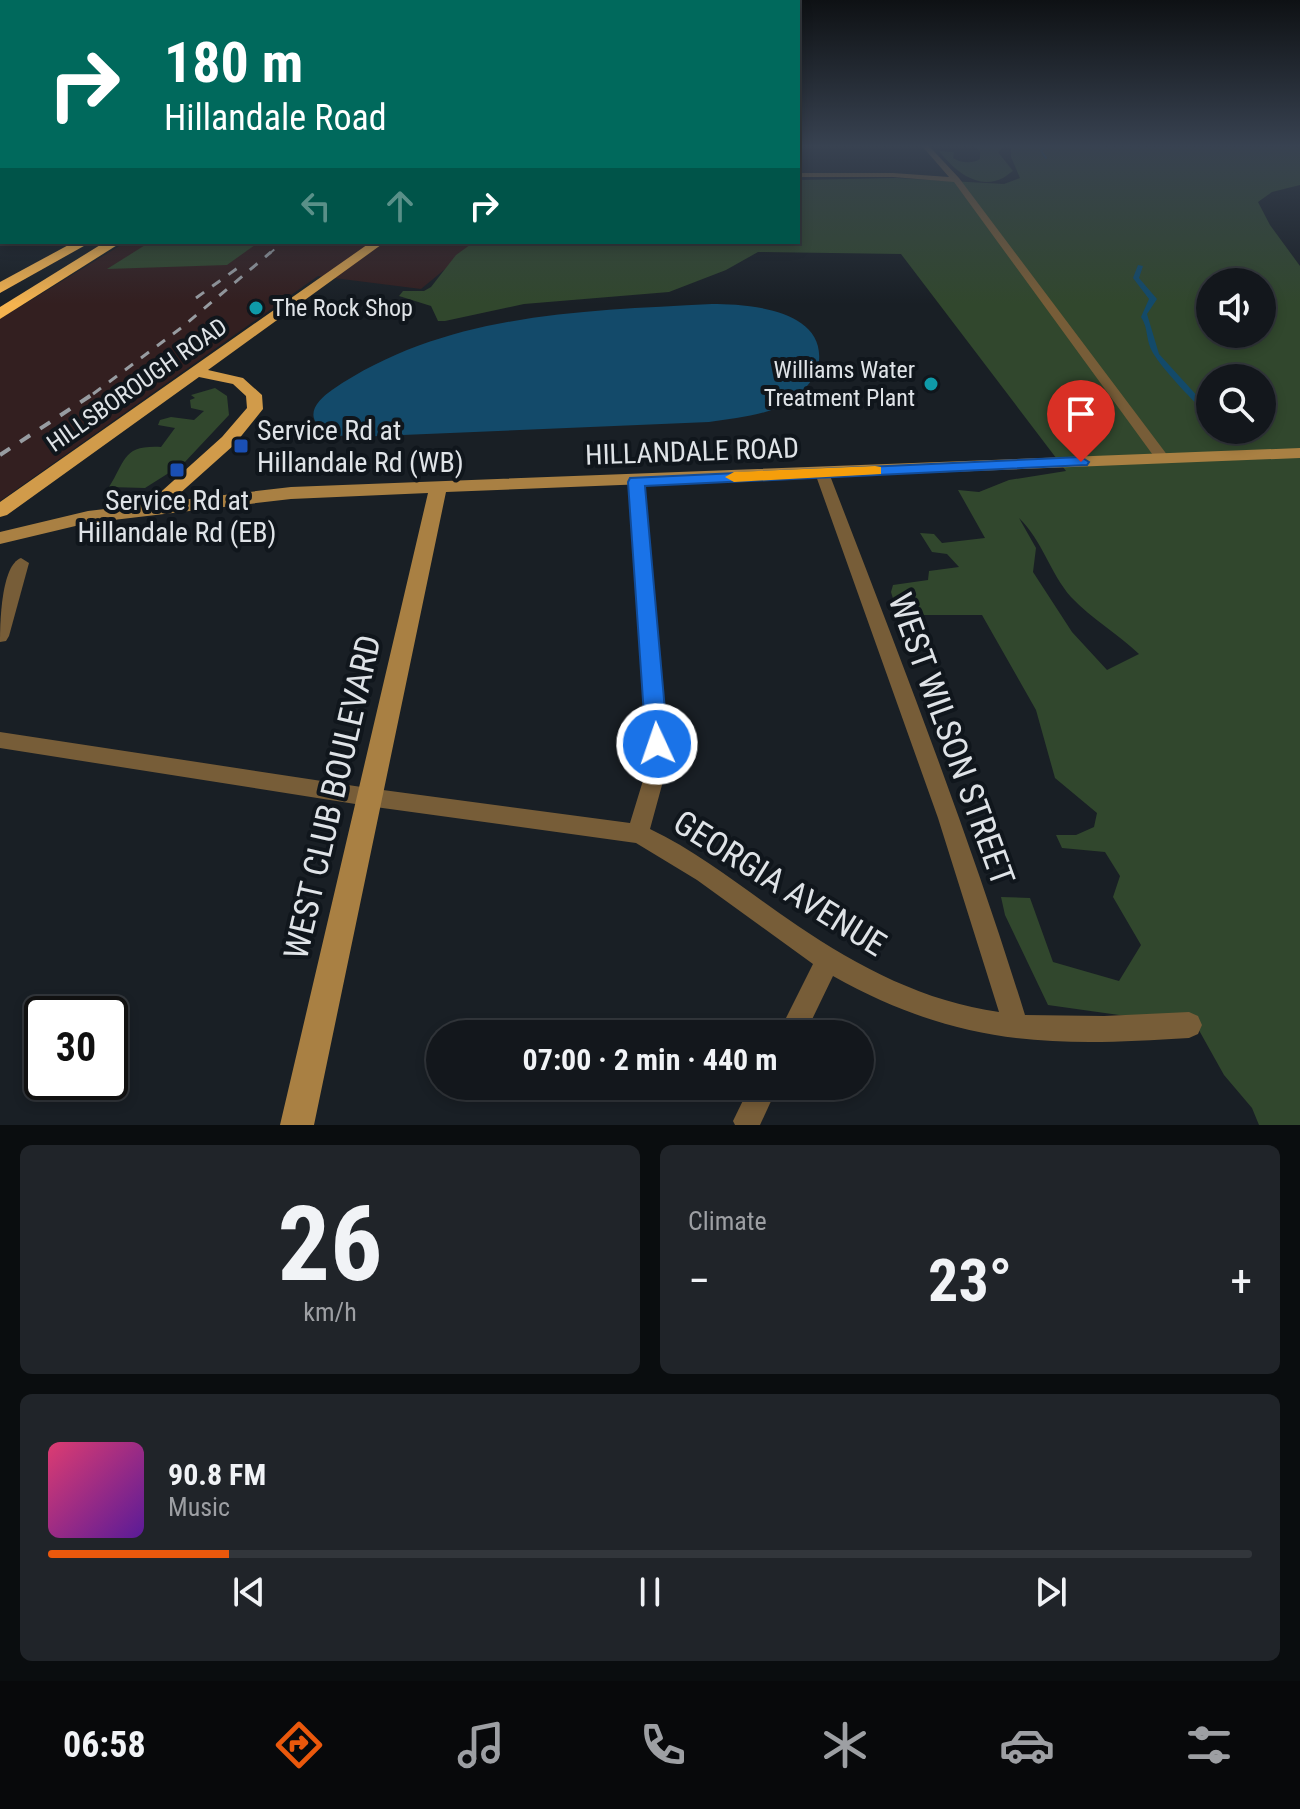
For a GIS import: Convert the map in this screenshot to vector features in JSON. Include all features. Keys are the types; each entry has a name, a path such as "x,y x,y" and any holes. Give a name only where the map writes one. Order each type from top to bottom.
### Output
{"highway":[{"path":"0,276 64,244"},
{"path":"0,288 80,244"},
{"path":"0,302 103,244"},
{"path":"0,314 112,244"}],"main road":[{"name":"HILLSBOROUGH ROAD","path":"0,511 376,244"},
{"path":"152,508 228,441 255,409 254,395 243,383 197,372"},
{"name":"HILLANDALE ROAD","path":"0,538 88,517 291,493 439,485 636,482 1300,453"},
{"name":"WEST CLUB BOULEVARD","path":"297,1125 439,485"},
{"name":"HILLANDALE ROAD","path":"0,525 54,515 88,517"}],"street":[{"path":"970,198 1163,459"},
{"name":"WEST WILSON STREET","path":"822,473 916,728 999,966 1016,1027"},
{"path":"636,482 657,744 655,774 638,834"},
{"path":"0,636 21,563"},
{"name":"GEORGIA AVENUE","path":"0,740 368,797 638,834 674,850 808,948 870,982 949,1013 1016,1027 1114,1030 1189,1025"},
{"path":"798,1020 829,959"},
{"path":"747,1121 758,1100"}],"shaded area":[{"path":"123,244 476,244 421,289 318,276 0,501 0,319"}],"green space":[{"path":"800,198 1263,198 1258,202 1270,225 1300,266 1300,1125 1259,1125 1252,1108 1224,1075 1191,1016 1119,1015 1048,1005 1005,915 1001,897 1030,898 1053,962 1119,981 1141,945 1113,897 1120,876 1105,852 1062,848 1056,835 1076,835 1094,827 1097,813 1055,778 1036,710 982,615 898,615 891,592 893,585 928,580 929,571 959,567 947,554 932,552 920,533 934,534 942,543 985,538 958,490 979,492 1009,480 1066,471 901,254 758,252 726,270 669,292 524,304 445,321 438,321 431,306 399,296 403,291 424,291 431,287 456,255 471,244 800,244","holes":["1019,518 1071,597 1139,654 1107,670 1072,632 1033,572 1036,548"]},
{"path":"147,244 256,244 227,265 107,269"},
{"path":"215,388 227,396 229,415 183,464 145,488 109,487 132,452 161,447 175,428 158,425 160,420 171,417 194,420 204,411 191,408 190,400 195,398 191,395"}],"water":[{"path":"1138,265 1143,266 1139,278 1157,299 1147,314 1159,354 1196,395 1196,403 1171,377 1151,348 1141,317 1149,299 1133,278"},
{"path":"712,304 763,308 797,320 809,330 817,344 819,361 808,385 787,403 769,411 709,422 355,437 329,433 316,423 314,417 315,407 327,394 375,364 420,345 467,331 564,314"}],"railway":[{"path":"269,254 281,244"},
{"path":"93,394 181,328 271,252"},
{"path":"196,298 239,267"},
{"path":"0,455 93,394"}],"slow traffic":[{"path":"734,477 875,471"}],"place":[{"name":"The Rock Shop","path":"256,308"},
{"name":"Williams Water Treatment Plant","path":"931,384"},
{"name":"Service Rd at Hillandale Rd (WB)","path":"241,446"},
{"name":"Service Rd at Hillandale Rd (EB)","path":"177,470"}],"route":[{"path":"657,744 636,482 1081,462"}]}
